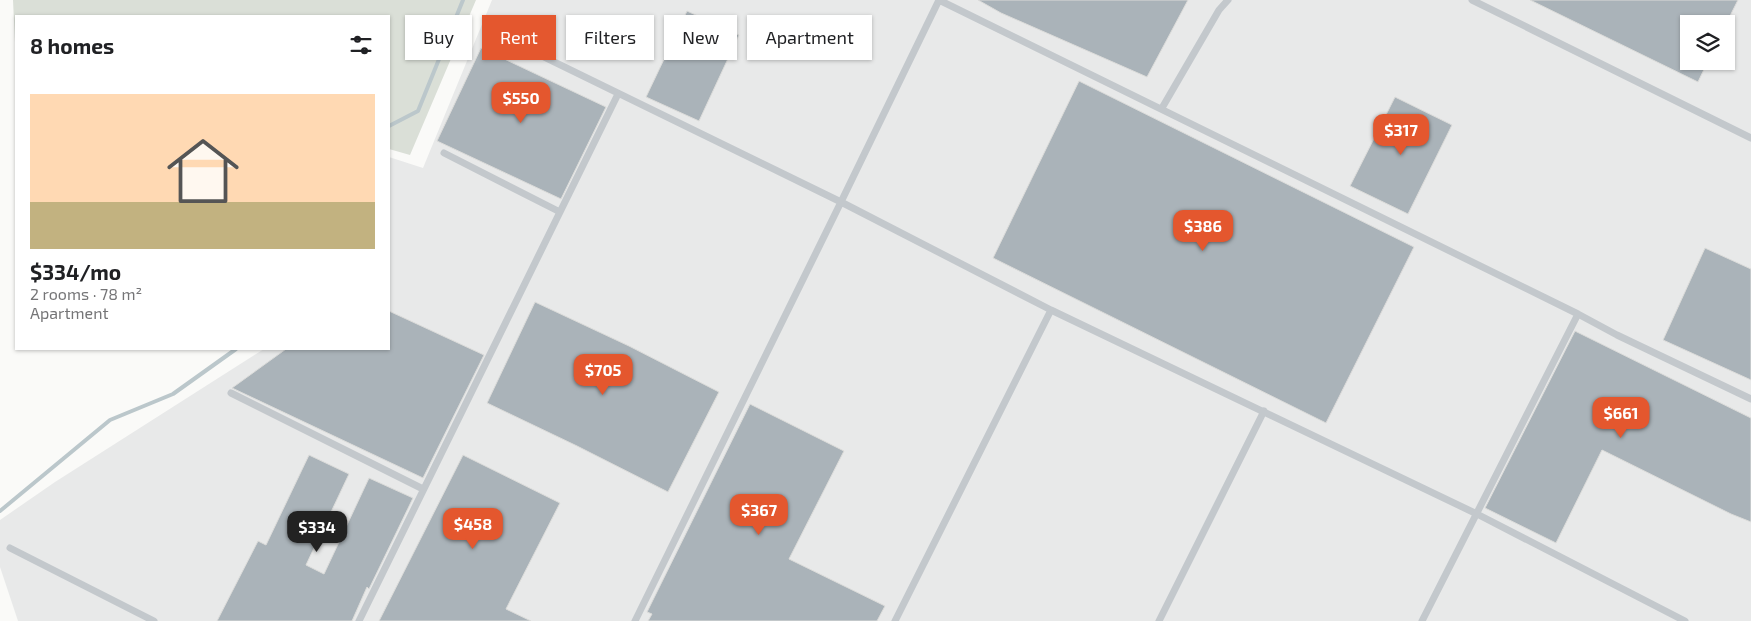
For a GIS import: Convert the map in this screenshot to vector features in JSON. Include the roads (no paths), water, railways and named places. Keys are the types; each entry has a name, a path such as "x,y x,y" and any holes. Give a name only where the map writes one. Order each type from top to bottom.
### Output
{"lane":[{"path":"635,621 842,202 939,0 1162,108 1617,335 1751,399"},
{"path":"1162,108 1220,10 1228,0"},
{"path":"1472,0 1751,138"},
{"path":"549,60 842,202 1051,310 1477,514 1685,621"},
{"path":"359,621 618,94"},
{"path":"444,153 560,212"},
{"path":"895,621 1051,310"},
{"path":"1422,621 1578,314"},
{"path":"231,393 423,489"},
{"path":"1159,621 1264,411"},
{"path":"10,548 154,621"}],"waterway":[{"path":"390,125 418,111 463,0"},
{"path":"0,511 110,420 173,394 235,350"}]}
